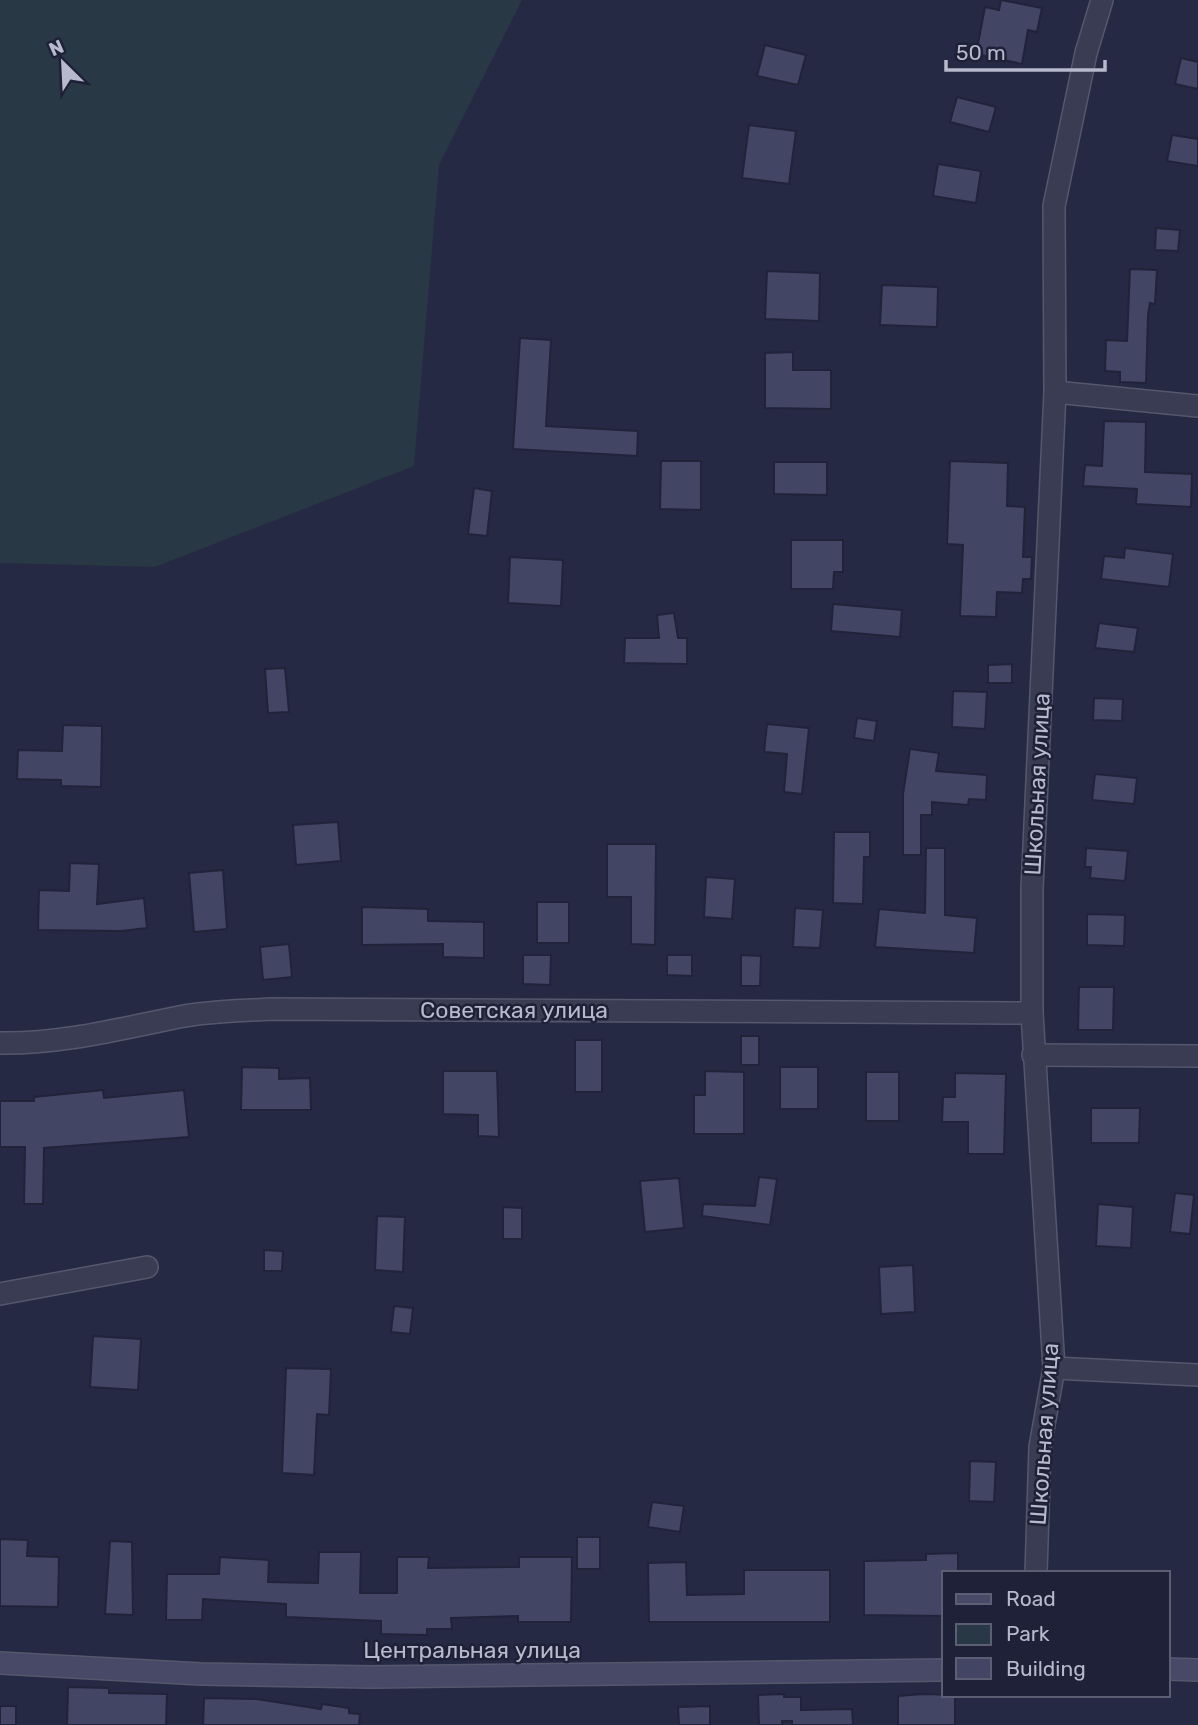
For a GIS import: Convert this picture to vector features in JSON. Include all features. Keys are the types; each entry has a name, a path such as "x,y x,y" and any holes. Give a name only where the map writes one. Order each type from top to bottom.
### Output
{"street":[{"name":"Школьная улица","path":"1036,1571 1040,1447 1054,1368 1033,1055 1032,888 1055,392 1054,206 1086,53 1102,0"},
{"path":"1055,392 1198,406"},
{"name":"Советская улица","path":"0,1043 30,1044 107,1034 182,1017 270,1009 1032,1013"},
{"path":"1033,1055 1198,1056"},
{"path":"0,1294 147,1267"},
{"path":"1054,1368 1198,1375"},
{"name":"Центральная улица","path":"0,1663 201,1674 372,1677 942,1670"},
{"path":"1170,1670 1198,1670"}],"green space":[{"path":"0,0 522,0 439,165 414,466 155,567 0,563"}],"building":[{"path":"1001,0 1042,8 1037,32 1028,30 1022,64 976,54 985,7 999,10"},
{"path":"765,45 806,55 798,85 757,76"},
{"path":"1181,58 1198,62 1198,89 1175,84"},
{"path":"957,97 996,107 989,132 950,122"},
{"path":"749,125 796,131 789,184 742,178"},
{"path":"1172,135 1198,139 1198,166 1167,161"},
{"path":"938,164 981,171 976,203 933,196"},
{"path":"1156,228 1180,230 1178,251 1155,250"},
{"path":"1130,269 1157,270 1155,304 1150,303 1148,315 1146,383 1120,382 1120,372 1105,371 1106,340 1127,341"},
{"path":"767,271 820,273 819,321 765,319"},
{"path":"882,285 938,287 937,327 880,325"},
{"path":"520,338 551,340 546,426 638,431 637,456 513,449"},
{"path":"793,352 793,370 831,370 831,409 765,408 765,353"},
{"path":"1104,421 1146,422 1145,472 1192,474 1191,507 1136,504 1137,489 1083,486 1085,465 1102,466"},
{"path":"661,461 701,461 701,510 660,509"},
{"path":"950,461 1008,463 1007,506 1025,507 1023,557 1032,557 1031,579 1023,579 1022,593 997,592 996,617 960,616 963,545 947,544"},
{"path":"774,462 827,462 827,495 774,494"},
{"path":"474,488 492,491 487,536 468,534"},
{"path":"791,540 843,540 843,572 834,572 833,589 791,589"},
{"path":"1125,548 1173,554 1169,587 1101,579 1104,556 1124,558"},
{"path":"510,557 563,560 561,606 508,603"},
{"path":"833,604 902,610 900,637 831,631"},
{"path":"674,613 678,638 687,638 687,664 624,663 625,638 659,638 657,615"},
{"path":"1099,623 1138,628 1134,652 1095,648"},
{"path":"1012,664 1012,683 988,683 988,665"},
{"path":"285,668 289,712 268,713 265,669"},
{"path":"953,691 987,692 985,729 952,727"},
{"path":"1094,698 1123,699 1122,721 1093,720"},
{"path":"857,718 877,721 874,741 854,738"},
{"path":"767,724 809,728 802,794 784,792 787,754 764,752"},
{"path":"63,725 102,726 101,787 61,786 61,780 17,779 18,750 62,751"},
{"path":"910,749 939,753 936,771 987,775 986,800 969,799 968,805 932,802 932,815 921,815 921,855 903,855 903,794"},
{"path":"1095,774 1137,778 1134,804 1092,800"},
{"path":"338,822 341,861 296,865 293,825"},
{"path":"834,832 870,832 870,857 864,857 863,904 833,903"},
{"path":"607,844 656,844 655,945 631,944 631,897 607,897"},
{"path":"926,848 945,848 945,915 977,918 974,953 875,947 879,909 925,913"},
{"path":"1086,848 1128,851 1125,881 1090,878 1091,867 1085,867"},
{"path":"70,863 99,864 97,904 144,898 147,928 121,931 38,930 39,890 69,891"},
{"path":"223,870 227,929 194,932 189,873"},
{"path":"706,877 735,879 732,919 704,917"},
{"path":"537,902 569,902 569,943 537,943"},
{"path":"362,907 428,909 428,921 484,922 484,958 443,957 443,944 362,945"},
{"path":"795,908 823,910 820,948 793,947"},
{"path":"1087,914 1125,915 1124,946 1087,945"},
{"path":"289,944 292,977 263,980 260,947"},
{"path":"523,955 551,955 550,985 523,984"},
{"path":"667,955 692,955 692,976 667,975"},
{"path":"741,955 761,956 760,986 741,986"},
{"path":"1079,987 1114,987 1113,1030 1078,1030"},
{"path":"741,1036 759,1036 759,1065 741,1065"},
{"path":"575,1040 602,1040 602,1092 575,1092"},
{"path":"242,1067 279,1068 279,1079 310,1078 311,1110 241,1110"},
{"path":"780,1067 818,1067 818,1109 780,1109"},
{"path":"443,1071 497,1071 499,1137 478,1136 478,1115 443,1114"},
{"path":"705,1071 744,1072 744,1134 694,1134 694,1095 705,1095"},
{"path":"866,1072 899,1072 899,1121 866,1121"},
{"path":"955,1073 1006,1074 1004,1154 968,1154 968,1122 942,1122 943,1097 955,1097"},
{"path":"103,1090 104,1098 184,1090 189,1137 44,1148 43,1204 24,1204 25,1147 0,1147 0,1101 34,1101 34,1097"},
{"path":"1091,1108 1140,1108 1139,1143 1091,1143"},
{"path":"759,1177 777,1179 770,1225 702,1216 703,1204 755,1206"},
{"path":"679,1178 684,1228 645,1232 640,1181"},
{"path":"1175,1193 1194,1195 1190,1234 1170,1232"},
{"path":"1098,1204 1133,1207 1131,1248 1096,1246"},
{"path":"503,1207 522,1208 522,1239 503,1239"},
{"path":"377,1216 405,1217 403,1272 375,1270"},
{"path":"264,1250 283,1251 282,1271 264,1271"},
{"path":"913,1265 915,1312 881,1314 879,1267"},
{"path":"394,1306 413,1308 410,1334 391,1332"},
{"path":"93,1336 141,1339 138,1390 90,1387"},
{"path":"286,1368 331,1369 329,1415 317,1414 314,1475 282,1473"},
{"path":"970,1461 996,1462 994,1502 969,1501"},
{"path":"652,1502 684,1506 680,1532 648,1527"},
{"path":"577,1537 600,1537 600,1569 577,1569"},
{"path":"0,1539 28,1540 27,1556 59,1557 58,1607 0,1606"},
{"path":"110,1541 132,1542 133,1615 105,1614"},
{"path":"319,1552 361,1552 360,1593 397,1593 397,1557 429,1557 428,1568 519,1567 519,1557 572,1557 571,1622 518,1622 518,1616 451,1618 452,1629 427,1629 427,1635 381,1634 381,1621 286,1617 286,1604 203,1599 202,1620 166,1620 167,1574 219,1574 220,1557 269,1560 268,1582 318,1583"},
{"path":"958,1553 958,1571 942,1571 942,1616 864,1615 864,1561 926,1560 926,1554"},
{"path":"686,1562 687,1595 744,1594 744,1570 830,1570 830,1622 649,1622 648,1563"},
{"path":"68,1687 109,1688 109,1693 167,1694 166,1725 67,1725"},
{"path":"784,1694 784,1697 801,1697 801,1710 852,1709 853,1725 792,1725 792,1721 782,1721 782,1725 759,1725 758,1695"},
{"path":"923,1694 955,1697 955,1725 898,1725 898,1696"},
{"path":"204,1698 257,1699 321,1709 322,1704 349,1708 349,1713 360,1714 359,1725 203,1725"},
{"path":"0,1706 16,1706 16,1725 0,1725"},
{"path":"710,1706 710,1725 679,1725 678,1707"}]}
